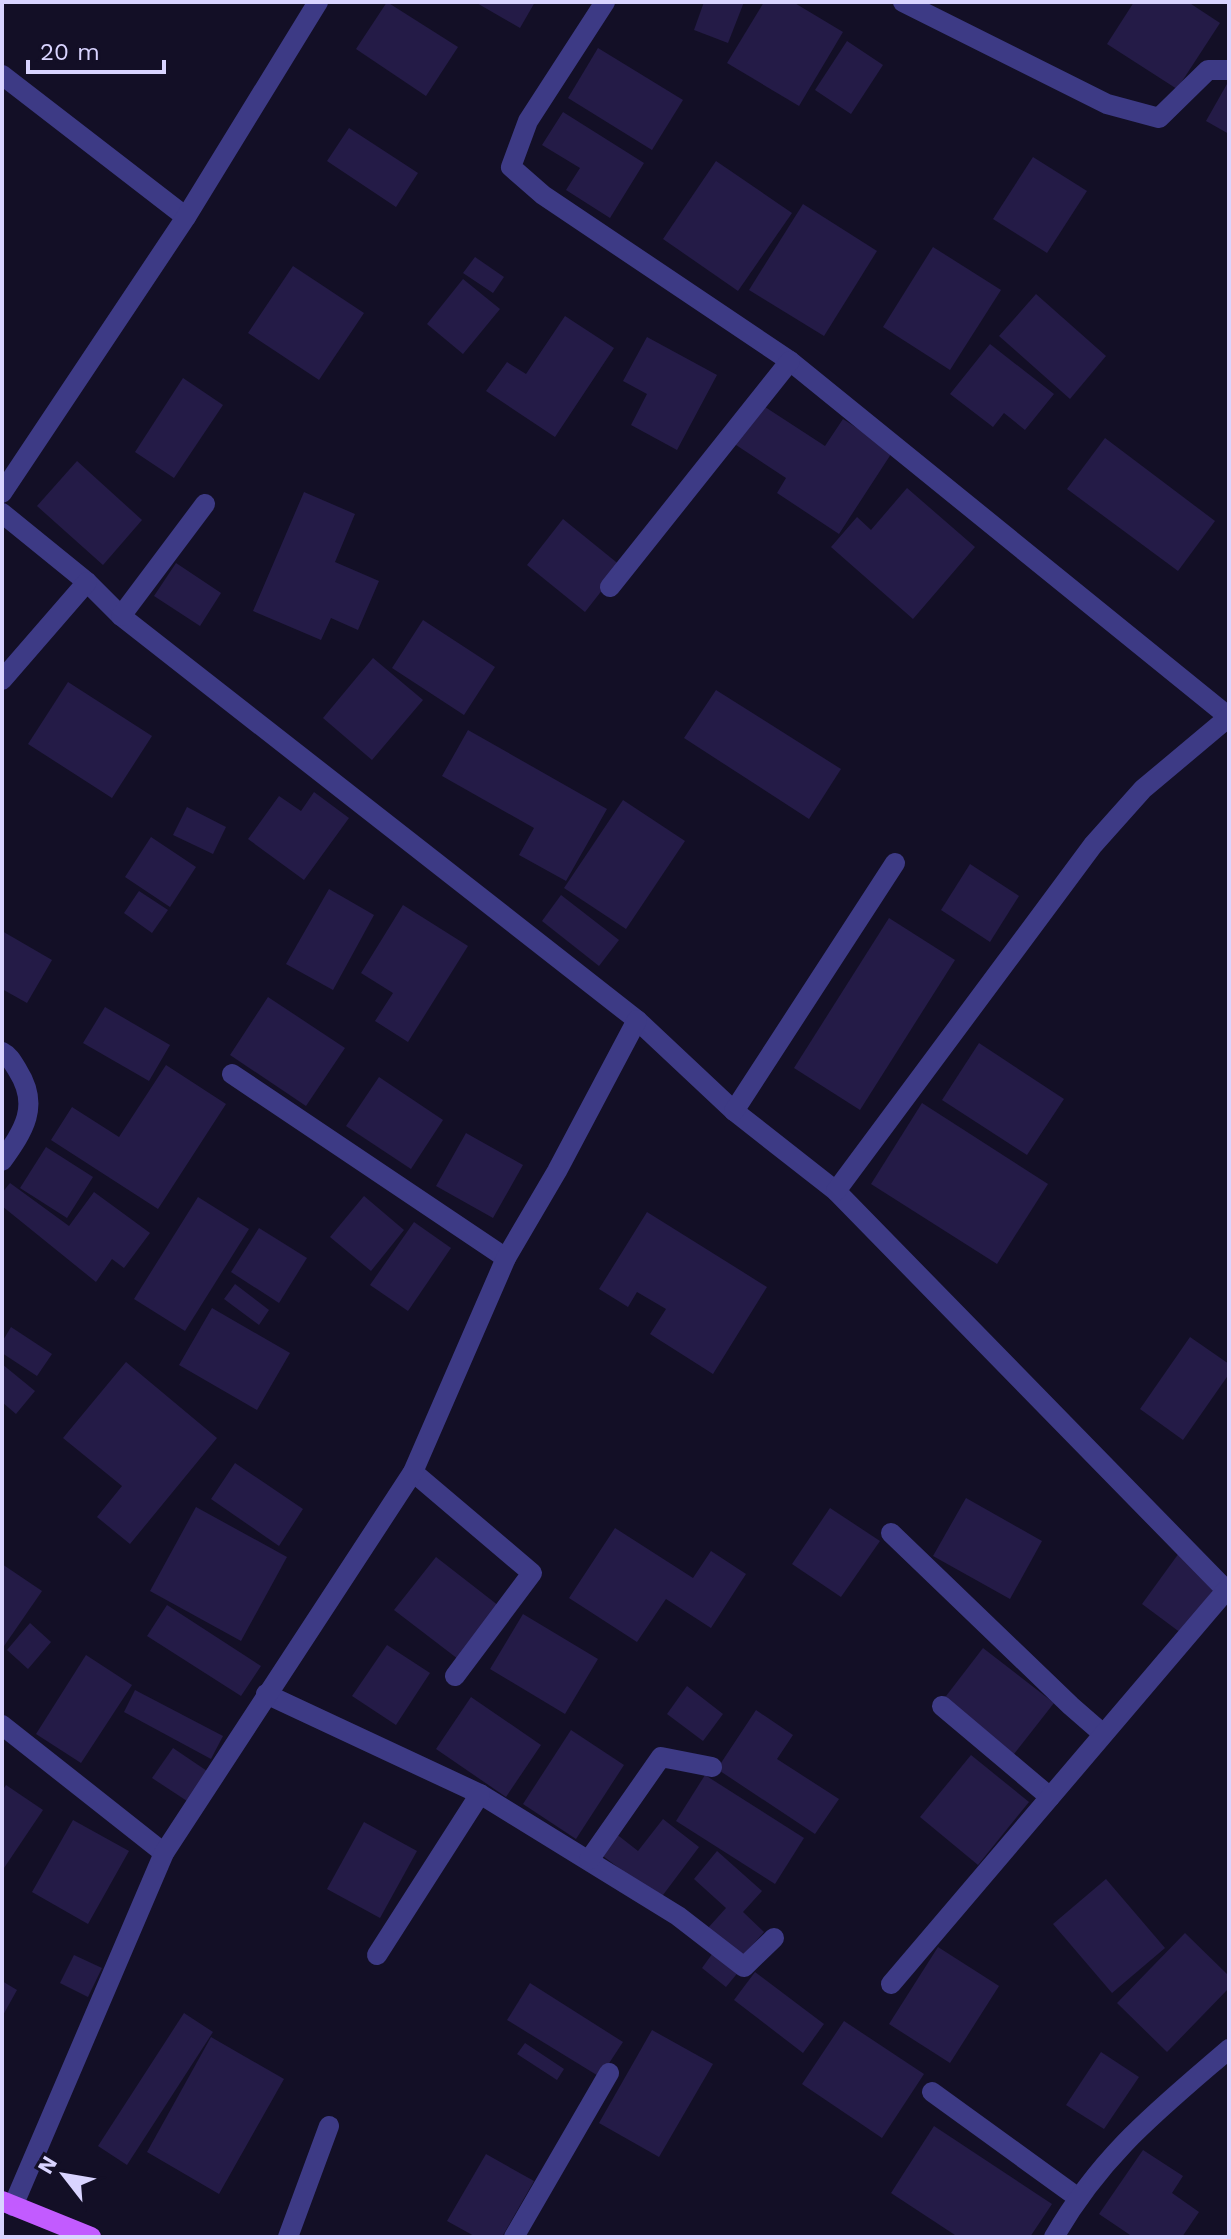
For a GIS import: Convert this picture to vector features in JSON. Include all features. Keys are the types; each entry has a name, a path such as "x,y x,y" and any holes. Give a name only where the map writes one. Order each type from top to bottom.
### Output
{"main road":[{"path":"7,2203 91,2237"}],"street":[{"path":"2,493 186,217 318,2"},
{"path":"605,2 528,121 511,167 543,195 790,361 1229,717 1143,789 1093,845 836,1191"},
{"path":"903,2 1107,104 1159,118 1208,70 1229,70"},
{"path":"2,75 186,217"},
{"path":"610,587 790,361"},
{"path":"121,616 205,504"},
{"path":"2,513 87,582 121,616 637,1020 734,1111 836,1191 1228,1590 1102,1733 891,1984"},
{"path":"2,680 87,582"},
{"path":"734,1111 895,863"},
{"path":"7,2203 164,1853 413,1472 506,1258 557,1171 637,1020"},
{"path":"2,1052 8,1055 30,1090 26,1126 2,1161"},
{"path":"232,1074 506,1258"},
{"path":"413,1472 532,1573 455,1676"},
{"path":"891,1533 1102,1733"},
{"path":"266,1694 480,1794 678,1916 744,1967 774,1938"},
{"path":"942,1706 1050,1797"},
{"path":"2,1725 164,1853"},
{"path":"589,1860 661,1757 712,1767"},
{"path":"377,1955 480,1794"},
{"path":"1054,2237 1077,2197 1126,2138 1229,2049"},
{"path":"514,2237 609,2073"},
{"path":"932,2092 1077,2197"},
{"path":"288,2237 329,2126"}],"building":[{"path":"387,2 458,47 426,96 356,49"},
{"path":"475,2 535,2 520,28"},
{"path":"704,2 744,2 728,43 694,30"},
{"path":"764,2 793,2 843,32 799,106 727,63"},
{"path":"1134,2 1188,2 1220,23 1177,89 1107,44"},
{"path":"847,41 883,65 851,114 815,90"},
{"path":"598,48 683,100 652,150 568,98"},
{"path":"1229,85 1229,134 1206,121"},
{"path":"563,112 644,163 610,218 566,190 580,168 542,145"},
{"path":"349,128 418,173 396,207 327,161"},
{"path":"1033,157 1087,191 1047,253 993,219"},
{"path":"716,161 792,213 738,291 663,239"},
{"path":"803,204 877,251 824,336 749,290"},
{"path":"933,247 1001,290 950,370 883,327"},
{"path":"475,257 504,277 493,293 463,273"},
{"path":"293,266 364,313 319,380 248,333"},
{"path":"463,279 500,309 463,354 427,324"},
{"path":"1036,294 1106,356 1070,399 999,336"},
{"path":"565,316 614,348 555,437 486,391 507,362 526,374"},
{"path":"647,337 717,375 677,450 631,425 647,394 623,381"},
{"path":"990,344 1054,394 1025,430 1004,413 993,427 950,394"},
{"path":"183,378 223,405 174,478 135,452"},
{"path":"759,403 825,446 843,419 893,451 839,534 777,493 786,478 733,443"},
{"path":"1105,438 1215,521 1178,571 1067,489"},
{"path":"77,461 142,520 103,565 37,506"},
{"path":"907,488 975,547 913,619 831,547 857,517 871,530"},
{"path":"304,492 355,514 335,562 379,581 358,630 331,618 321,640 253,611"},
{"path":"563,519 621,566 585,612 527,565"},
{"path":"176,563 221,593 200,626 154,596"},
{"path":"423,620 495,667 464,715 392,668"},
{"path":"373,658 423,700 372,760 323,718"},
{"path":"68,682 152,736 112,798 28,744"},
{"path":"716,690 841,769 809,819 684,738"},
{"path":"468,730 607,809 566,881 519,855 534,828 442,776"},
{"path":"314,792 349,818 304,880 248,839 279,796 301,811"},
{"path":"623,800 685,841 626,929 564,888"},
{"path":"187,807 226,827 213,854 173,835"},
{"path":"151,837 196,867 170,907 125,877"},
{"path":"970,864 1019,896 990,942 941,910"},
{"path":"329,889 374,915 333,990 286,964"},
{"path":"139,891 168,910 152,933 124,913"},
{"path":"561,895 619,940 599,966 542,921"},
{"path":"403,905 468,946 408,1042 375,1021 393,993 361,973"},
{"path":"889,918 955,960 860,1110 794,1068"},
{"path":"2,931 52,960 27,1003 2,989"},
{"path":"268,997 345,1048 306,1106 230,1055"},
{"path":"105,1007 170,1045 149,1081 83,1043"},
{"path":"979,1043 1064,1099 1027,1155 942,1100"},
{"path":"166,1065 226,1104 158,1209 51,1140 72,1107 119,1137"},
{"path":"379,1077 443,1120 411,1169 346,1126"},
{"path":"922,1103 1048,1184 997,1264 871,1184"},
{"path":"466,1133 523,1165 493,1218 436,1186"},
{"path":"46,1147 93,1177 67,1218 20,1188"},
{"path":"10,1183 69,1226 94,1192 150,1233 124,1268 112,1259 96,1282 2,1206 2,1193"},
{"path":"364,1196 404,1230 371,1271 330,1237"},
{"path":"198,1197 249,1229 185,1331 134,1299"},
{"path":"647,1212 767,1287 713,1374 650,1334 666,1309 637,1292 628,1307 599,1289"},
{"path":"414,1222 451,1248 408,1311 370,1285"},
{"path":"259,1228 307,1258 279,1303 231,1272"},
{"path":"235,1284 269,1310 259,1325 224,1299"},
{"path":"212,1308 290,1353 257,1410 179,1365"},
{"path":"11,1327 52,1354 37,1376 2,1353 2,1342"},
{"path":"1190,1337 1229,1364 1229,1374 1183,1440 1140,1409"},
{"path":"126,1362 217,1438 130,1544 97,1517 122,1486 63,1438"},
{"path":"2,1364 35,1391 16,1414 2,1402"},
{"path":"235,1463 303,1509 279,1546 211,1499"},
{"path":"966,1498 1042,1541 1010,1599 933,1556"},
{"path":"196,1507 287,1557 241,1641 150,1591"},
{"path":"830,1508 880,1541 841,1597 792,1564"},
{"path":"615,1528 693,1578 711,1551 746,1574 711,1628 666,1599 637,1642 569,1598"},
{"path":"1179,1553 1219,1582 1181,1633 1142,1604"},
{"path":"436,1557 499,1606 458,1659 394,1610"},
{"path":"2,1564 42,1591 2,1649"},
{"path":"167,1605 261,1666 241,1696 147,1636"},
{"path":"523,1614 598,1659 565,1714 490,1669"},
{"path":"30,1623 51,1642 28,1669 7,1650"},
{"path":"387,1645 430,1673 396,1725 352,1696"},
{"path":"983,1648 1054,1703 1014,1754 943,1700"},
{"path":"86,1655 132,1685 81,1763 36,1734"},
{"path":"687,1686 723,1714 703,1741 667,1714"},
{"path":"135,1690 223,1736 211,1759 124,1712"},
{"path":"471,1697 541,1745 506,1797 436,1749"},
{"path":"756,1710 793,1735 777,1759 839,1799 815,1834 717,1769"},
{"path":"571,1730 624,1765 576,1839 523,1804"},
{"path":"173,1748 207,1771 187,1801 152,1778"},
{"path":"971,1755 1029,1802 978,1865 920,1817"},
{"path":"705,1775 804,1838 775,1884 676,1821"},
{"path":"6,1785 43,1810 2,1871 2,1791"},
{"path":"663,1819 699,1847 660,1899 599,1853 615,1833 638,1851"},
{"path":"73,1820 129,1851 88,1924 32,1892"},
{"path":"364,1822 417,1851 380,1918 327,1889"},
{"path":"717,1851 762,1891 743,1912 764,1932 741,1958 708,1928 726,1908 694,1879"},
{"path":"1106,1879 1165,1948 1112,1993 1053,1924"},
{"path":"1185,1933 1229,1976 1229,1988 1167,2052 1117,2003"},
{"path":"938,1947 999,1986 950,2063 889,2024"},
{"path":"715,1950 740,1970 726,1987 702,1968"},
{"path":"74,1955 102,1968 88,1997 60,1983"},
{"path":"755,1972 824,2024 803,2053 734,2000"},
{"path":"2,1981 17,1990 2,2017"},
{"path":"530,1983 623,2042 600,2077 507,2020"},
{"path":"184,2013 213,2032 127,2165 98,2146"},
{"path":"844,2021 924,2074 882,2138 802,2084"},
{"path":"652,2030 713,2064 659,2157 599,2123"},
{"path":"211,2037 284,2079 219,2194 147,2152"},
{"path":"525,2043 564,2069 557,2080 517,2054"},
{"path":"1101,2052 1139,2077 1104,2129 1066,2105"},
{"path":"934,2126 1052,2204 1030,2237 958,2237 891,2193"},
{"path":"1143,2150 1183,2176 1172,2193 1199,2212 1182,2237 1133,2237 1099,2214"},
{"path":"486,2154 534,2181 502,2237 476,2237 447,2221"}]}
